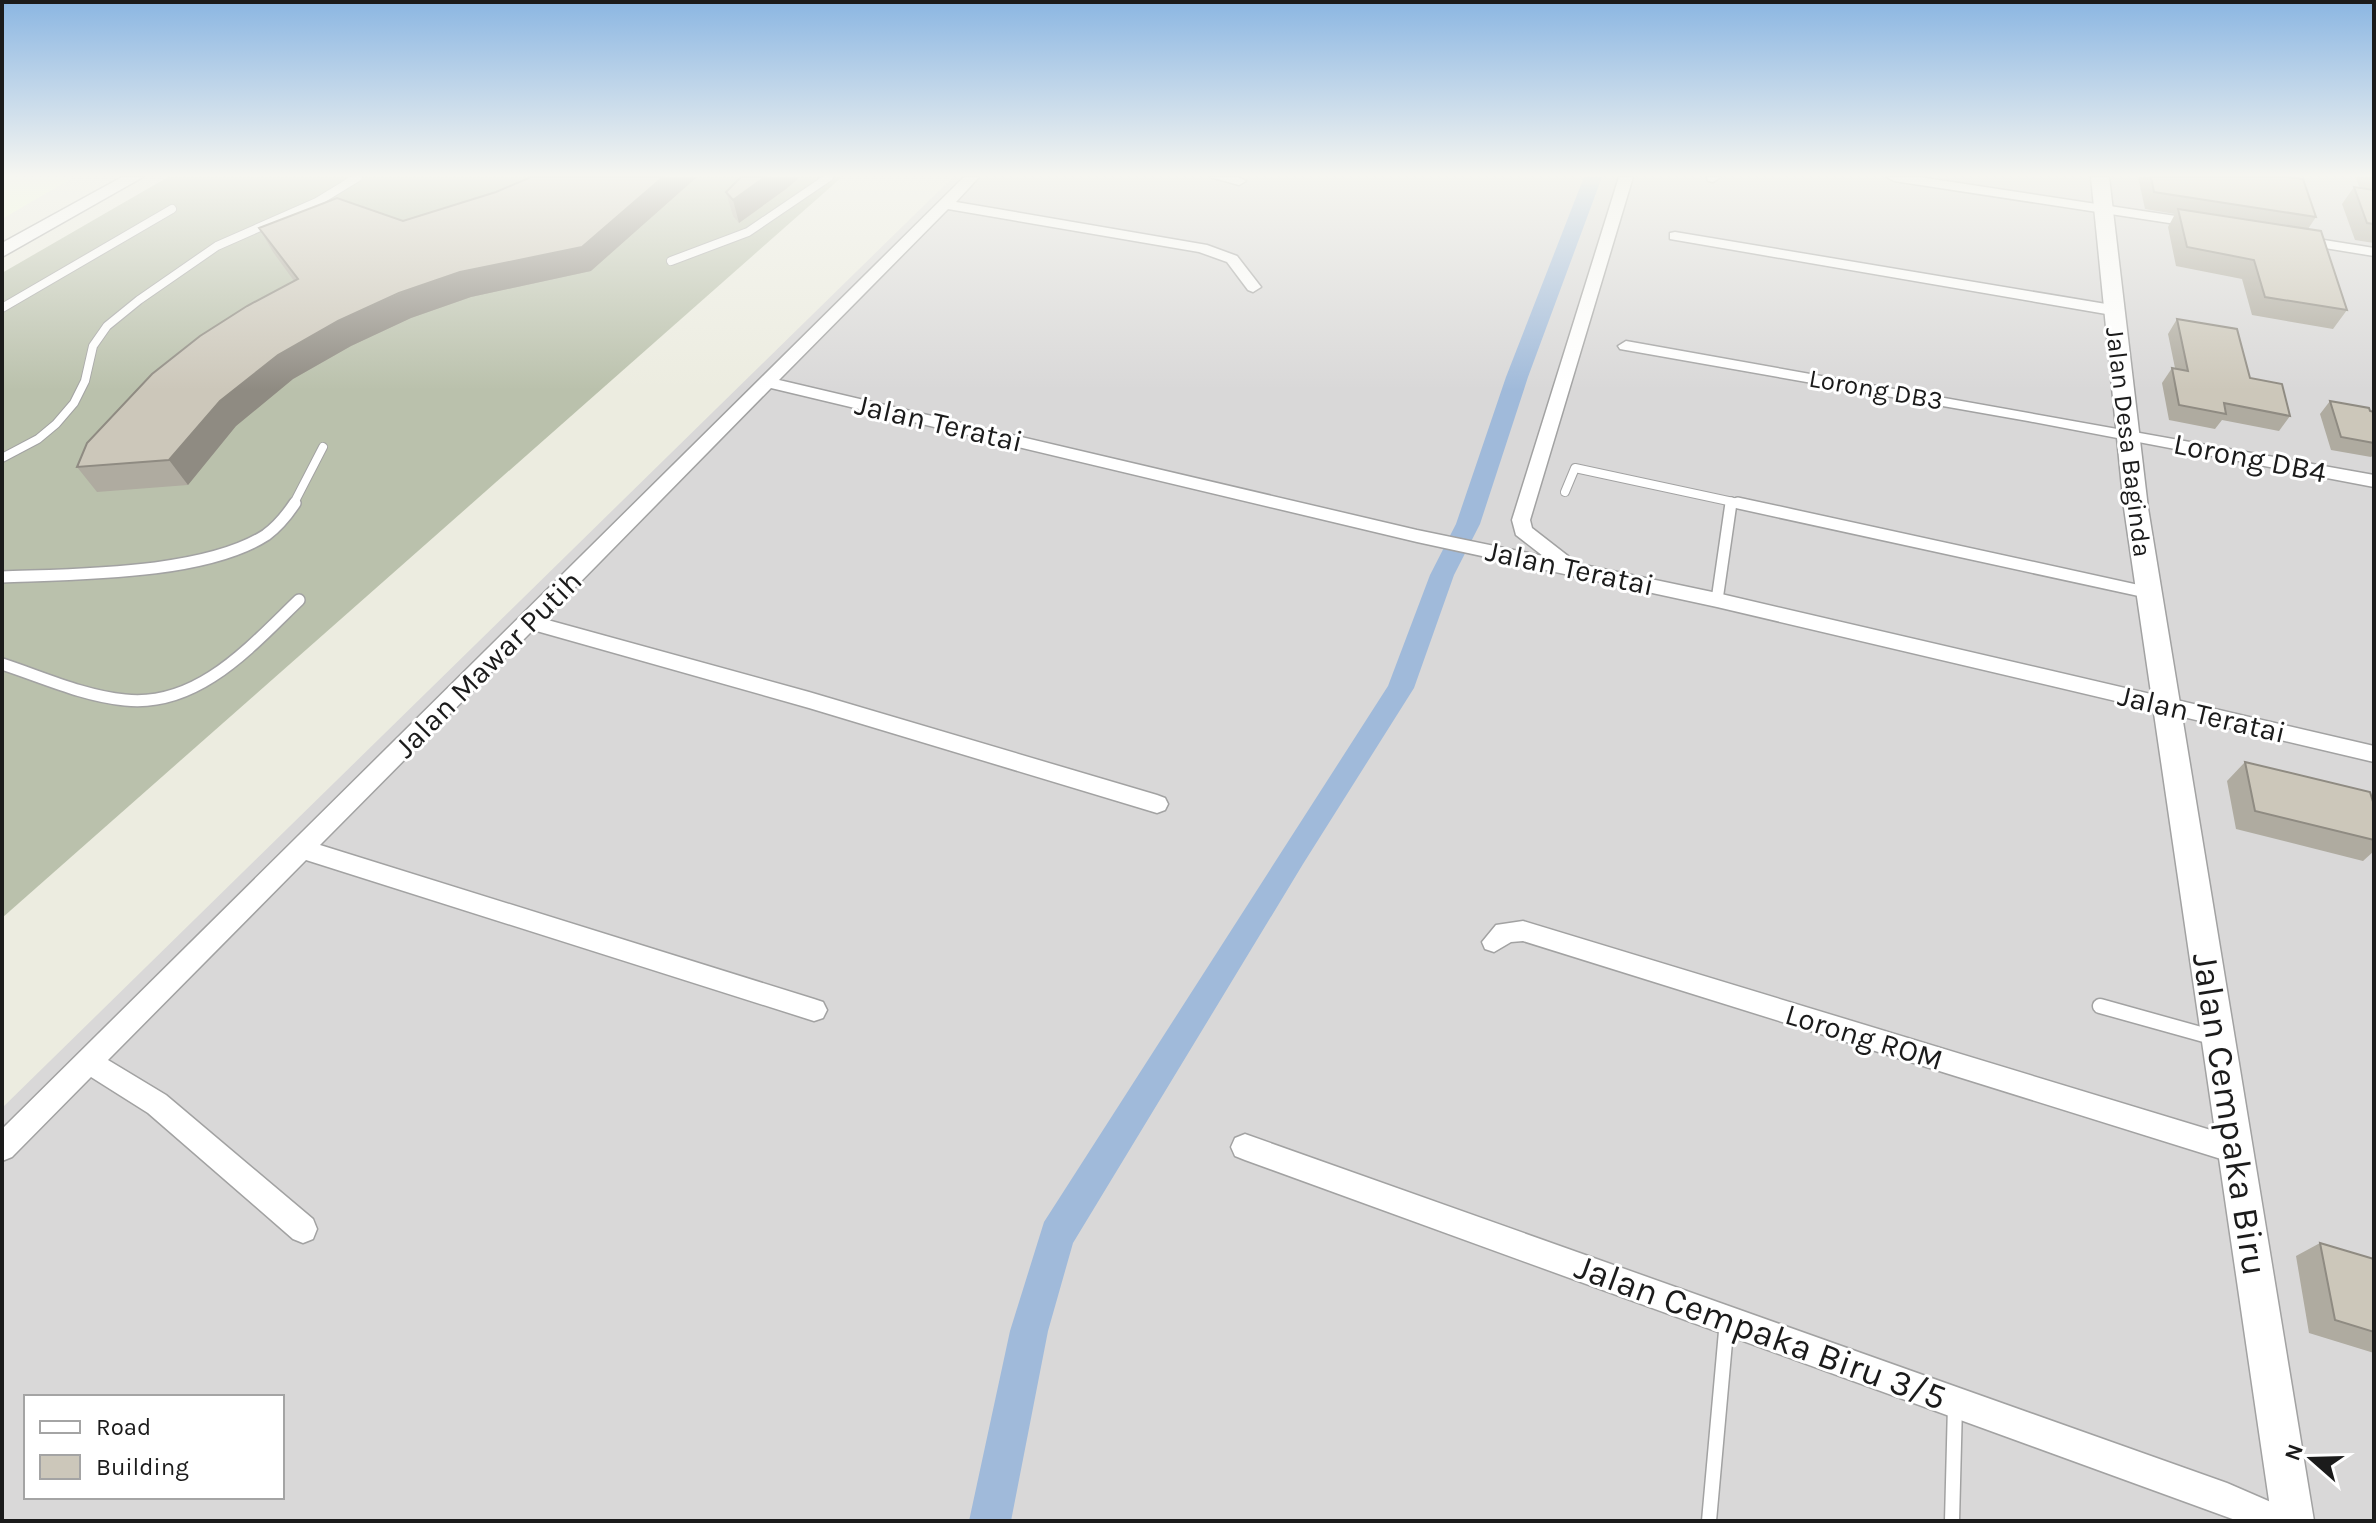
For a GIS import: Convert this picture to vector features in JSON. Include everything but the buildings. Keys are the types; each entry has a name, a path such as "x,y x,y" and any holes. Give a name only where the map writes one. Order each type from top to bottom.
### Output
{"street":[{"name":"Jalan Mawar Putih","path":"2,1148 531,622 901,248"},
{"path":"1202,248 1232,259 1253,287"},
{"path":"1572,569 1523,531 1521,520 1604,248"},
{"path":"1746,248 2112,310"},
{"name":"Jalan Desa Baginda","path":"2107,248 2126,435 2169,706"},
{"path":"2350,248 2374,252"},
{"name":"Lorong DB3","path":"1626,346 2126,435"},
{"name":"Jalan Teratai","path":"767,382 1417,536 1717,600 2374,754"},
{"name":"Lorong DB4","path":"2126,435 2374,481"},
{"path":"531,622 809,700 1157,804"},
{"name":"Jalan Cempaka Biru","path":"2169,706 2293,1521"},
{"path":"302,849 814,1010"},
{"name":"Lorong ROM","path":"1494,942 1505,932 1523,931 2237,1151"},
{"path":"89,1062 157,1104 303,1229"},
{"name":"Jalan Cempaka Biru 3/5","path":"1245,1147 2227,1499 2275,1521"}],"lane":[{"path":"2,308 105,248"},
{"path":"2,458 38,439 74,403 85,381 93,346 107,326 214,248"},
{"path":"671,261 705,248"},
{"path":"2,577 93,573 227,554 267,533 309,485 323,447"},
{"path":"1565,492 1575,468 2150,593"},
{"path":"1717,600 1731,502"},
{"path":"2,664 136,702 167,699 193,689 219,672 299,600"},
{"path":"2100,1006 2220,1040"},
{"path":"1709,1521 1727,1319"},
{"path":"1952,1521 1955,1401"}],"shaded area":[{"path":"45,248 761,248 2,918 2,273"},
{"path":"880,248 2374,248 2374,1521 2,1521 2,1108"}],"waterway":[{"path":"990,1521 1029,1331 1057,1235 1293,855 1401,688 1442,575 1468,524 1517,377 1566,248"}]}
